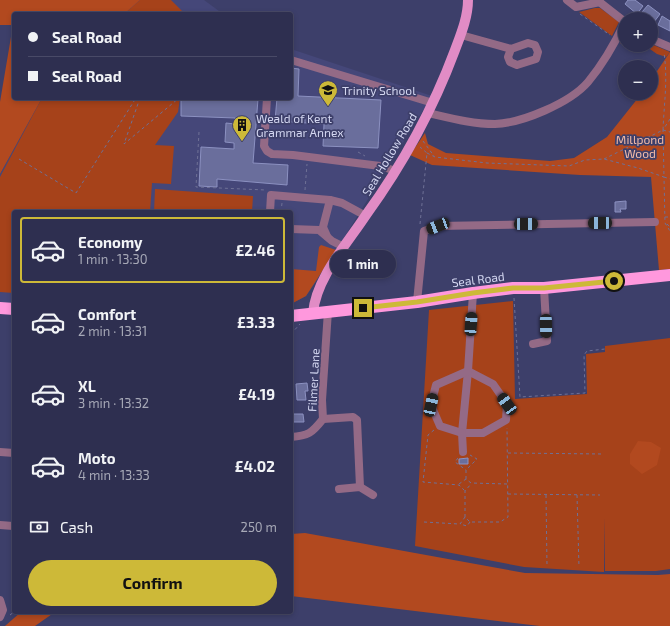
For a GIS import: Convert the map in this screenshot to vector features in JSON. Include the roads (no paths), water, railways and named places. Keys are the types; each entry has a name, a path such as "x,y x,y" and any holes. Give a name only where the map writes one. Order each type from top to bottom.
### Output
{"highway":[{"name":"Seal Road","path":"293,316 417,302 513,288 544,288 670,275"},
{"path":"0,308 12,309"}],"main road":[{"name":"Seal Hollow Road","path":"313,313 314,300 319,288 344,247 396,171 433,103 449,68 466,16 468,0"}],"street":[{"path":"567,0 576,7 598,1 618,17"},
{"path":"460,35 511,49"},
{"path":"428,113 457,120 494,124 517,121 543,111 565,99 587,83 600,66 618,36"},
{"path":"293,61 433,103"},
{"path":"267,100 264,146 267,151 272,154 307,156 380,166 396,171"},
{"path":"270,210 271,196 282,196 330,200 342,203 366,216"},
{"path":"328,237 323,227 330,200"},
{"path":"417,302 424,231 438,226 655,222"},
{"path":"293,229 319,230 344,247"},
{"path":"533,344 547,340 544,288"},
{"path":"463,452 462,433 473,293"},
{"name":"Filmer Lane","path":"328,311 322,400 323,419 354,417 357,420 360,487"},
{"path":"468,371 493,384 507,404 506,420 483,433 462,433 440,426 431,405 436,385 468,371"},
{"path":"293,437 309,434 315,430 323,419"},
{"path":"0,452 12,453"},
{"path":"339,489 360,487 373,495"},
{"path":"0,525 12,526"},
{"path":"0,600 3,610 0,618"}],"place":[{"name":"Trinity School","path":"328,107"},
{"name":"Weald of Kent Grammar Annex","path":"242,142"}],"park label":[{"name":"Millpond Wood","path":"640,146"}]}
